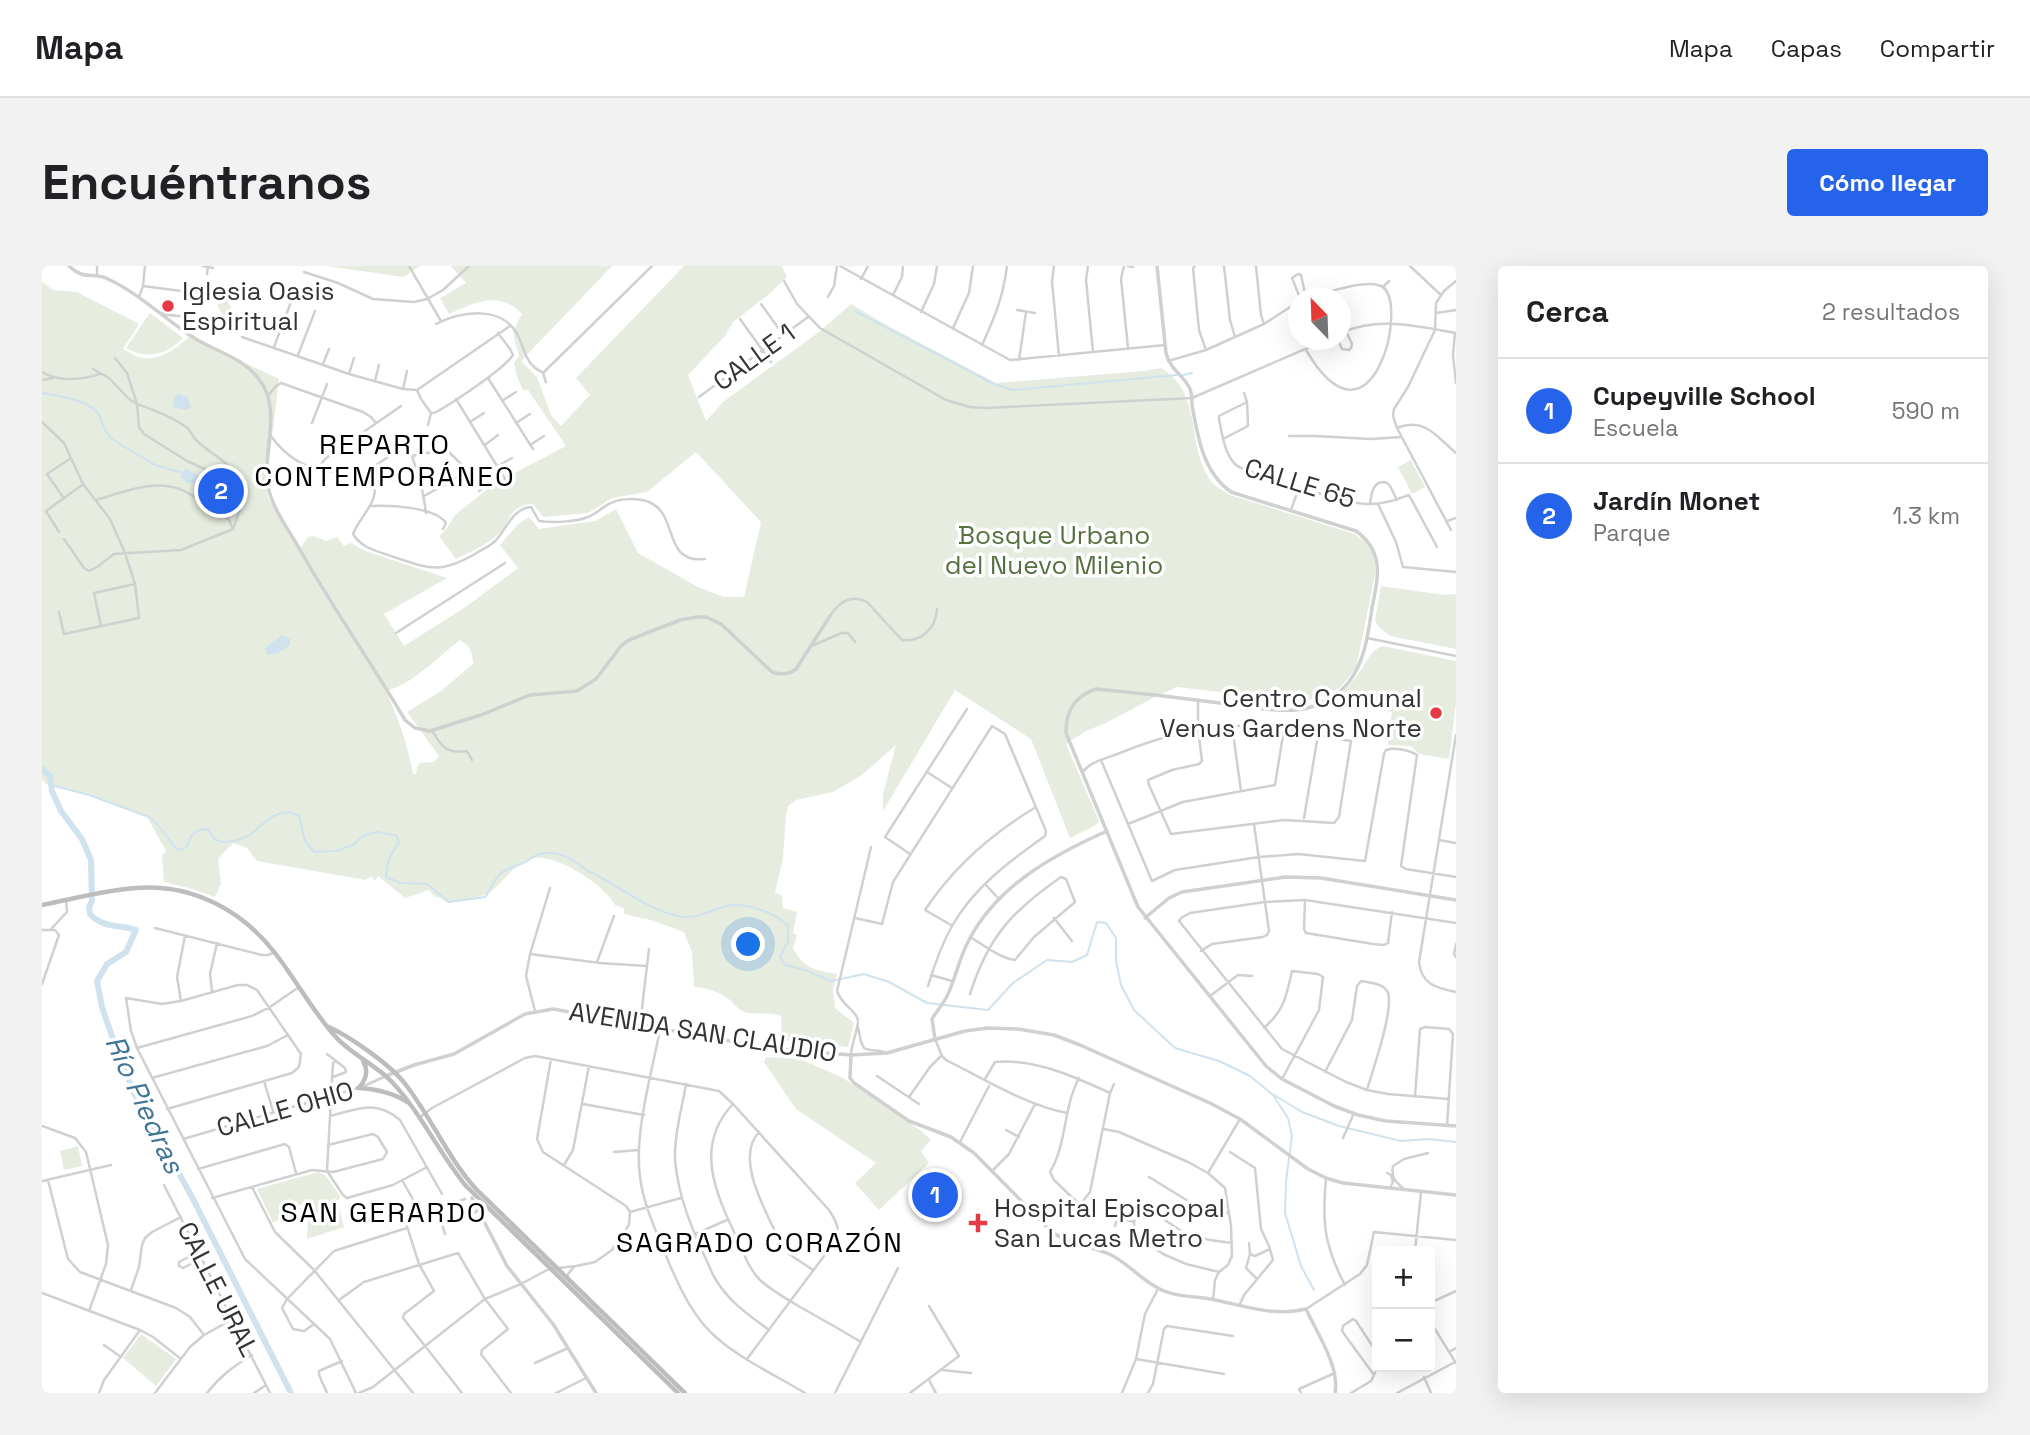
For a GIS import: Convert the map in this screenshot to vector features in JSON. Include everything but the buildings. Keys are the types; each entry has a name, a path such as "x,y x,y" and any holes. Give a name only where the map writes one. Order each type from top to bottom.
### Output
{"main road":[{"path":"42,905 139,887 184,892 211,900 230,910 252,927 275,952 339,1041 386,1076 423,1116 465,1177 685,1393"},
{"path":"328,1026 394,1072 407,1086 439,1149 466,1186 678,1393"},
{"path":"358,1088 367,1071 359,1055"},
{"path":"358,1088 390,1093 413,1107"}],"street":[{"path":"69,266 81,276 108,278 193,338 247,366 259,379 269,395 271,408 267,477 273,502 308,564 405,720 415,728 432,730 481,715 530,695 577,691 596,679 621,646 629,640 680,620 706,617 721,624 761,664 778,674 796,669 836,607 848,599 867,602 902,640 911,641 928,632 936,618 937,609"},
{"path":"97,266 97,276"},
{"path":"139,298 144,286 145,266"},
{"path":"207,274 205,266 213,268"},
{"path":"409,266 441,321"},
{"path":"304,272 338,283 373,299 414,302 427,299 443,289 469,266"},
{"path":"543,373 652,266"},
{"path":"828,297 834,286 838,266 1010,360 1163,345"},
{"path":"861,279 868,266"},
{"path":"892,296 902,277 903,266"},
{"path":"921,312 934,284 937,266"},
{"path":"953,328 969,293 973,266"},
{"path":"982,345 999,310 1007,266"},
{"path":"1054,266 1052,281 1059,356"},
{"path":"1088,266 1086,280 1093,352"},
{"path":"1128,266 1121,279 1128,348"},
{"path":"1157,266 1163,345 1168,361 1189,388 1205,461 1220,485 1231,492 1356,531 1367,541 1378,563 1378,578 1367,638 1359,666 1348,683 1341,691 1320,704 1305,709 1273,709 1096,689 1085,693 1071,706 1066,721 1066,733 1138,907 1266,1066 1282,1079 1334,1106 1354,1113 1386,1121 1456,1126"},
{"path":"1195,266 1193,268 1199,330 1206,350"},
{"path":"1224,266 1230,320 1235,337"},
{"path":"1256,266 1264,324"},
{"path":"1410,266 1441,295"},
{"path":"1295,287 1292,278 1298,274 1301,275 1304,287"},
{"path":"784,281 797,304 820,328 946,400 970,407 1192,398 1303,350"},
{"path":"1383,287 1389,281"},
{"path":"1451,530 1393,416 1394,409 1408,387 1435,330 1436,303 1444,290 1456,281"},
{"path":"1306,350 1317,369 1332,383 1345,389 1361,388 1371,381 1388,344 1391,302 1383,287 1370,283 1351,288"},
{"path":"144,286 189,292"},
{"path":"274,347 290,302"},
{"path":"761,304 784,335"},
{"path":"1168,361 1206,350 1264,324 1288,308"},
{"path":"1017,310 1035,313"},
{"path":"1436,313 1456,310"},
{"path":"298,355 315,311"},
{"path":"158,312 174,317 203,317"},
{"path":"1018,360 1026,312"},
{"path":"436,324 469,314 482,313 498,317 516,332 528,362 543,373 546,382"},
{"name":"CALLE 1","path":"699,397 808,317"},
{"path":"740,319 771,362"},
{"path":"1351,329 1390,322 1456,333 1453,355 1456,383"},
{"path":"242,337 349,374 402,389 417,390 510,326"},
{"path":"431,412 435,413 456,399 509,360 513,355 498,333"},
{"path":"323,364 329,349"},
{"path":"115,358 127,373 139,427 144,434 187,461 241,485"},
{"path":"349,374 354,358"},
{"path":"375,381 379,365"},
{"path":"64,539 84,568 89,570 97,568 111,555 181,550 233,529 245,496 232,468 196,440 188,428 158,411 136,404 109,378 93,369"},
{"path":"402,389 407,371"},
{"path":"42,372 53,378"},
{"path":"42,380 86,379 100,374"},
{"path":"487,377 533,449"},
{"path":"269,395 281,383 363,412 371,416 376,423"},
{"path":"312,423 327,384"},
{"path":"417,390 431,412"},
{"path":"502,401 516,392"},
{"path":"1224,439 1248,426 1244,393"},
{"path":"456,399 505,478"},
{"name":"CALLE 65","path":"1247,402 1219,416 1229,457 1237,467 1353,502 1378,504 1409,495 1437,547"},
{"path":"317,469 326,458 401,406"},
{"path":"428,425 431,412"},
{"path":"470,422 484,413"},
{"path":"516,423 530,414"},
{"path":"42,422 64,443 83,484 110,519 135,584 139,618 64,634 59,612"},
{"path":"1397,428 1407,424 1424,426 1456,453"},
{"path":"270,434 289,457 317,469 372,477 376,484 372,506 354,530 354,537 361,544 413,563 435,569 457,564 495,542 523,508 531,507 540,521 552,523 588,518 613,502 631,500 646,501 657,506 666,518 678,551 691,558 705,559"},
{"path":"485,444 498,435"},
{"path":"530,445 544,436"},
{"path":"1289,436 1371,439 1402,437"},
{"path":"364,474 413,439"},
{"path":"406,444 424,496 426,513"},
{"path":"412,456 446,449 484,487 479,491"},
{"path":"63,498 47,474 71,458"},
{"path":"498,466 512,458"},
{"path":"424,496 468,471"},
{"path":"59,532 46,512 83,484"},
{"path":"1370,504 1373,489 1377,484 1389,485 1396,499"},
{"path":"95,500 140,487 160,485 184,491 223,515 233,529"},
{"path":"1290,511 1299,487"},
{"path":"1378,504 1396,542 1403,567 1456,572"},
{"path":"372,506 400,505 442,518 446,523 443,529"},
{"path":"1447,521 1456,518"},
{"path":"396,633 502,563"},
{"path":"101,626 94,593 135,584"},
{"path":"811,646 842,633 848,633 855,642"},
{"path":"1367,638 1456,656"},
{"path":"1083,772 1086,767 1146,742 1198,729 1232,726 1284,729 1351,741 1339,817 1334,823 1284,820 1171,834 1148,780 1202,761 1198,729 1198,700"},
{"path":"910,854 885,837 967,709"},
{"path":"855,918 882,924 893,882 952,788 992,726 1004,734 1046,831 1045,836 1007,864 969,901 952,926 928,986"},
{"path":"1232,726 1241,791"},
{"path":"1128,824 1204,797 1275,785 1284,729"},
{"path":"432,730 445,750 467,751 472,760"},
{"path":"1304,820 1318,735"},
{"path":"1456,735 1419,962 1423,978 1437,989 1456,992"},
{"path":"1101,761 1152,881 1175,870 1259,857 1298,854 1365,861 1386,750 1390,748 1410,751 1417,755 1401,866 1456,877"},
{"path":"927,772 952,788"},
{"path":"952,926 925,911 955,870 1008,824 1036,807"},
{"path":"1201,951 1212,944 1268,935 1254,824"},
{"path":"1067,1113 1035,1104 946,1060 935,1039 932,1019 948,994 970,937 999,899 1050,859 1107,831"},
{"path":"1439,840 1456,843"},
{"path":"871,847 837,992 840,1001 858,1019 864,1048 879,1049 887,1053"},
{"path":"970,937 989,948 1010,960 1015,960 1034,936 1075,902 1064,877 1032,897 1000,930 989,948 978,969 970,994"},
{"path":"1145,918 1182,891 1286,877 1321,878 1456,900"},
{"path":"985,884 999,899"},
{"path":"535,1011 526,976 550,888"},
{"path":"51,930 67,912 66,900"},
{"path":"1305,900 1306,933 1373,944 1388,943 1392,912"},
{"path":"1449,1099 1367,1090 1282,1049 1179,921 1190,913 1265,902 1305,900 1456,923"},
{"path":"597,962 614,916"},
{"path":"1054,918 1072,941"},
{"path":"155,928 262,955 275,952"},
{"path":"42,930 55,929 59,935 42,984"},
{"path":"181,1001 177,977 185,936"},
{"path":"212,992 210,974 217,943"},
{"path":"1456,944 1456,957"},
{"path":"640,1025 649,949"},
{"path":"530,954 646,965"},
{"path":"1264,1028 1278,1016 1292,971 1323,977 1319,1010 1282,1079"},
{"path":"931,975 952,981"},
{"path":"1209,996 1238,975 1252,976"},
{"path":"1325,1072 1352,1020 1357,986 1361,981 1382,985 1390,999 1367,1090"},
{"path":"167,1108 292,1073 299,1067 301,1054 257,990 247,985 238,985 162,1004 126,998 131,1031 137,1048 167,1108 183,1139 212,1198 245,1259 330,1339 358,1393 373,1387 485,1299 550,1269 595,1262 611,1250 629,1225 630,1213 626,1206 543,1152 537,1139 551,1059"},
{"path":"137,1048 252,1016 299,988"},
{"name":"AVENIDA SAN CLAUDIO","path":"386,1076 454,1054 521,1016 554,1009 768,1048 851,1055 887,1053 965,1031 988,1028 1018,1029 1054,1035 1212,1104 1240,1119 1308,1169 1326,1178 1343,1183 1456,1195"},
{"path":"858,1025 852,1040 850,1078 854,1083 909,1121 960,1142 1053,1233 1062,1239 1120,1260 1158,1289 1258,1311 1294,1311 1306,1309 1360,1274 1367,1265 1374,1232 1456,1240"},
{"path":"660,1028 639,1150 640,1177 646,1208 679,1288 700,1321 718,1339 747,1359 805,1393"},
{"path":"1415,1097 1420,1029 1449,1029 1453,1034 1447,1126"},
{"path":"152,1078 267,1046 288,1035"},
{"path":"327,1054 345,1068 346,1072 333,1077"},
{"path":"423,1116 432,1108 525,1058 534,1056 719,1091 759,1132 837,1222 836,1240 747,1359"},
{"path":"909,1097 930,1067 942,1056"},
{"path":"336,1061 333,1063 327,1171 343,1195 347,1198 393,1185 427,1167"},
{"path":"985,1079 995,1062 1009,1061 1079,1078 1110,1093"},
{"path":"564,1166 573,1150 589,1066"},
{"path":"882,1079 886,1074"},
{"name":"CALLE OHIO","path":"183,1139 371,1084 386,1076"},
{"path":"877,1076 919,1104"},
{"path":"1079,1078 1071,1093 1058,1160 1050,1172 1054,1180 1080,1205 1090,1192 1114,1084"},
{"path":"264,1081 273,1112"},
{"path":"686,1084 675,1158 681,1198 722,1289 736,1306 769,1330"},
{"path":"960,1142 989,1086"},
{"path":"583,1104 644,1115"},
{"path":"733,1104 716,1126 711,1150 712,1170 728,1220 752,1270 773,1290 861,1342"},
{"path":"992,1171 1009,1154 1035,1104"},
{"path":"330,1116 366,1106 390,1111 400,1120 442,1194"},
{"path":"1343,1138 1354,1113"},
{"path":"1208,1173 1240,1119"},
{"path":"42,1126 75,1138 81,1143 91,1170 108,1245 106,1264 89,1311"},
{"path":"1103,1129 1119,1132 1188,1162 1208,1173 1225,1188 1232,1255 1228,1265 1215,1280 1213,1300"},
{"path":"1006,1130 1019,1137"},
{"path":"759,1132 752,1140 749,1152 755,1184 782,1246 813,1270"},
{"path":"212,1198 312,1170 333,1172 383,1158 387,1152 378,1137 373,1134 328,1145"},
{"path":"198,1169 285,1144 289,1147 297,1174"},
{"path":"614,1152 639,1150"},
{"path":"1230,1152 1255,1168 1261,1229 1273,1260 1244,1295 1239,1306"},
{"path":"1406,1190 1395,1182 1393,1166 1404,1159 1428,1153"},
{"path":"42,1181 111,1165"},
{"path":"1387,1173 1391,1175 1393,1182 1390,1188"},
{"path":"1149,1177 1201,1209 1228,1213"},
{"path":"1326,1178 1324,1232 1332,1261 1345,1284"},
{"path":"48,1180 68,1259 80,1272 176,1308 190,1317 204,1335"},
{"path":"402,1180 415,1203"},
{"name":"CALLE URAL","path":"164,1185 270,1393"},
{"path":"252,1187 275,1232 314,1270 413,1393"},
{"path":"1415,1246 1421,1192"},
{"path":"472,1198 507,1266 553,1324 596,1393"},
{"path":"630,1213 681,1198"},
{"path":"423,1215 465,1199"},
{"path":"1220,1272 1186,1264 1163,1254 1135,1234 1134,1222 1139,1209 1145,1207 1186,1234 1232,1243"},
{"path":"438,1210 445,1234"},
{"path":"442,1223 478,1211"},
{"path":"1115,1226 1119,1212"},
{"path":"403,1214 419,1264 434,1290 404,1314 403,1318 462,1393"},
{"path":"131,1290 145,1238 181,1217"},
{"path":"1118,1218 1134,1222"},
{"path":"695,1234 728,1220"},
{"path":"314,1324 304,1331 293,1329 282,1308 314,1270 334,1251 407,1228"},
{"path":"1249,1242 1250,1254 1246,1268 1258,1279"},
{"path":"1250,1254 1255,1256 1270,1249"},
{"path":"199,1252 179,1262 179,1266 183,1268 203,1258"},
{"path":"339,1300 364,1282 458,1253 485,1299 508,1329 482,1350 481,1354 511,1393"},
{"path":"568,1279 568,1274 576,1266"},
{"path":"835,1393 898,1268"},
{"path":"1122,1393 1136,1359 1145,1314 1158,1289"},
{"path":"1435,1301 1456,1291"},
{"path":"42,1293 140,1330 181,1359"},
{"path":"910,1393 959,1356 929,1306"},
{"path":"1306,1309 1335,1373 1335,1393"},
{"path":"155,1393 204,1335 233,1319"},
{"path":"1372,1345 1356,1321 1353,1319 1343,1326 1342,1331 1374,1376"},
{"path":"1148,1393 1153,1384 1164,1329 1167,1326 1233,1336"},
{"path":"1397,1393 1455,1362 1435,1329"},
{"path":"99,1393 104,1380 140,1330"},
{"path":"104,1345 121,1357"},
{"path":"534,1363 568,1348"},
{"path":"1449,1352 1456,1348"},
{"path":"207,1393 232,1367 252,1355"},
{"path":"1136,1359 1224,1374"},
{"path":"327,1393 319,1371 342,1361"},
{"path":"942,1370 971,1373"},
{"path":"1351,1393 1371,1381 1376,1372"},
{"path":"1301,1393 1299,1389 1335,1373"},
{"path":"1424,1377 1431,1393"},
{"path":"556,1393 586,1378"},
{"path":"929,1379 936,1393"},
{"path":"254,1393 266,1385"}],"green space":[{"path":"327,266 420,266 403,277"},
{"name":"Bosque Urbano del Nuevo Milenio","path":"451,266 612,266 521,361 537,377 551,415 561,426 590,395 576,378 684,266 782,266 787,277 733,322 725,336 688,375 706,421 723,402 819,332 851,304 996,383 1161,368 1183,391 1204,468 1216,486 1230,495 1355,534 1366,543 1373,555 1375,575 1356,668 1340,688 1302,701 1177,687 1086,731 1066,744 1099,821 1070,838 1031,739 955,690 883,811 883,794 896,745 862,775 833,792 796,800 788,806 783,858 775,892 782,896 783,908 797,912 793,933 797,935 793,948 797,955 811,967 837,974 833,989 835,1008 854,1023 848,1047 782,1040 781,1016 742,1011 722,995 694,987 692,952 684,932 624,914 624,908 615,905 591,880 567,866 543,858 526,860 486,894 449,903 435,897 429,890 405,898 378,876 375,881 371,876 366,880 257,861 247,848 233,843 218,859 221,884 215,897 164,882 162,856 166,851 147,817 77,791 46,784 42,779 42,282 53,290 77,292 139,324 123,349 138,357 159,356 189,337 279,379 267,479 268,497 299,550 308,537 314,536 326,541 337,537 344,546 351,543 365,551 447,578 384,614 404,646 467,606 518,568 500,545 518,524 529,517 539,529 595,521 616,509 638,553 698,587 724,597 744,597 761,522 696,452 647,492 612,498 588,513 543,517 533,504 525,505 514,511 501,531 492,539 456,559 439,536 456,514 494,484 566,446 528,390 523,390 517,377 514,363 519,356 514,332 522,314 505,302 487,300 449,314 440,298 466,283","holes":["460,640 470,650 473,664 441,691 407,712 439,756 434,762 420,763 416,774 413,774 402,732 386,691 416,676"]},
{"path":"227,300 236,317 227,322 217,305"},
{"path":"150,313 183,338 156,354 142,354 126,348"},
{"path":"1411,460 1425,487 1412,494 1398,467"},
{"path":"1381,586 1445,595 1456,594 1456,649 1390,636 1378,626 1375,620"},
{"path":"1383,646 1456,661 1456,703 1449,759 1419,754 1411,746 1388,745 1392,712 1353,706 1355,695 1343,692 1372,653"},
{"path":"766,1057 800,1059 843,1078 931,1140 921,1151 929,1163 879,1210 855,1183 876,1163 796,1109 764,1062"},
{"path":"78,1146 82,1166 64,1170 60,1151"},
{"path":"318,1172 326,1176 340,1196 338,1203 344,1227 307,1239 309,1199 273,1223 257,1189"},
{"path":"141,1334 176,1359 156,1386 123,1358"}],"water":[{"path":"178,393 187,397 191,406 188,410 173,407 173,399"},
{"path":"185,468 210,484 220,497 213,497 196,484 185,481 181,476"},
{"path":"282,635 290,639 290,645 278,653 267,655 265,648"}],"waterway":[{"path":"855,311 994,384 1012,390 1177,375"},
{"path":"1183,375 1192,373"},
{"path":"42,393 90,406 115,441 155,465 183,473"},
{"name":"Río Piedras","path":"42,769 50,776 52,791 61,811 82,839 91,860 90,914 106,924 136,930 126,952 107,964 97,981 102,1007 134,1093 192,1197 291,1393"},
{"path":"51,785 89,795 149,817 178,850 187,847 191,836 199,830 208,829 213,837 226,842 244,838 273,816 286,812 299,816 305,841 314,852 336,851 353,845 363,836 377,832 397,836 399,843 393,851 386,877 400,883 427,884 449,902 485,897 503,872 535,856 555,853 575,861 647,904 673,915 696,916 734,905 768,913 788,926 788,941 780,957 785,965 831,981 864,974 889,982 927,1003 988,1010 1013,983 1047,960 1072,962 1087,955 1097,922 1106,923 1116,938 1116,961 1121,985 1134,1010 1175,1048 1219,1061 1250,1076 1273,1095 1288,1118 1292,1136 1285,1213 1301,1266 1314,1290"},
{"path":"1274,1095 1302,1112 1339,1126 1401,1141 1429,1139 1456,1142"}],"place":[{"name":"Iglesia Oasis Espiritual","path":"168,306"},
{"name":"Jardín Monet","path":"221,491"},
{"name":"Centro Comunal Venus Gardens Norte","path":"1436,713"},
{"name":"Cupeyville School","path":"935,1195"},
{"name":"Hospital Episcopal San Lucas Metro","path":"978,1223"}],"district":[{"name":"REPARTO CONTEMPORÁNEO","path":"385,460"},
{"name":"SAN GERARDO","path":"384,1212"},
{"name":"SAGRADO CORAZÓN","path":"760,1242"}]}
